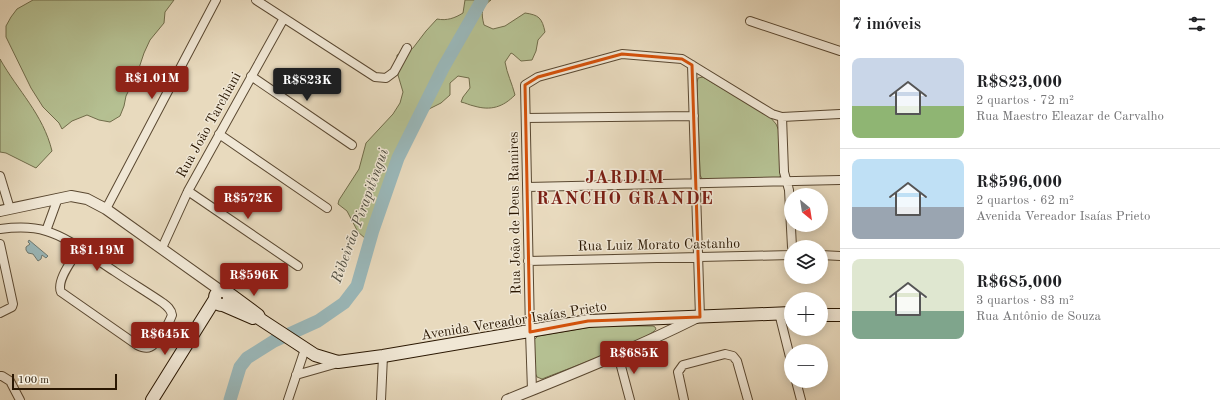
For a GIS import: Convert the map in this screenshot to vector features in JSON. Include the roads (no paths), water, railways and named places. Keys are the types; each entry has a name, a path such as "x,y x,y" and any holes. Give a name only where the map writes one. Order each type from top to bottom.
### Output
{"main road":[{"name":"Avenida Vereador Isaías Prieto","path":"220,298 258,315 262,320 302,348 320,357 338,362 588,322 784,313"},
{"path":"152,400 199,325 220,298"},
{"path":"828,315 840,315"}],"street":[{"path":"106,208 216,0"},
{"path":"256,0 375,77 386,78 394,72 407,48"},
{"name":"Rua João Tarchiani","path":"162,248 188,191 284,18"},
{"path":"750,20 840,51"},
{"name":"Rua João de Deus Ramires","path":"532,390 525,84 538,76 622,54 682,59 692,65"},
{"path":"507,400 618,355 657,338 700,316 692,65"},
{"path":"692,65 772,114 782,117 840,114"},
{"path":"251,76 352,144"},
{"path":"526,118 694,116"},
{"path":"782,117 784,172 789,190 792,240"},
{"path":"219,134 327,208"},
{"path":"0,176 10,208"},
{"path":"527,187 840,180"},
{"path":"188,191 298,266"},
{"path":"0,211 58,198 78,196 106,208 162,248 205,280 220,298"},
{"path":"46,231 58,198"},
{"path":"0,229 30,227 58,236 80,248 163,302 169,307 172,315 157,340 149,348 137,345 61,292 61,280 80,248"},
{"path":"0,244 2,265 13,300 12,307 0,314"},
{"name":"Rua Luiz Morato Castanho","path":"528,261 784,255"},
{"path":"828,255 840,256"},
{"path":"288,400 296,375 302,348"},
{"path":"684,400 678,372 683,365 725,354 733,356 738,361 748,400"},
{"path":"618,355 630,400"},
{"path":"381,400 383,356"},
{"name":"Avenida Vereador Isaías Prieto","path":"296,375 338,362"},
{"path":"0,376 10,380 20,400"},
{"path":"798,388 801,400"}],"water":[{"path":"29,240 48,256 46,258 42,255 41,259 38,261 33,254 28,253 26,247 30,244 28,242"}],"waterway":[{"name":"Ribeirão Pirapitingui","path":"230,400 240,367 247,358 274,341 318,321 344,303 357,286 373,230 398,158 443,68 482,0"}],"district":[{"name":"JARDIM RANCHO GRANDE","path":"625,188"}]}
